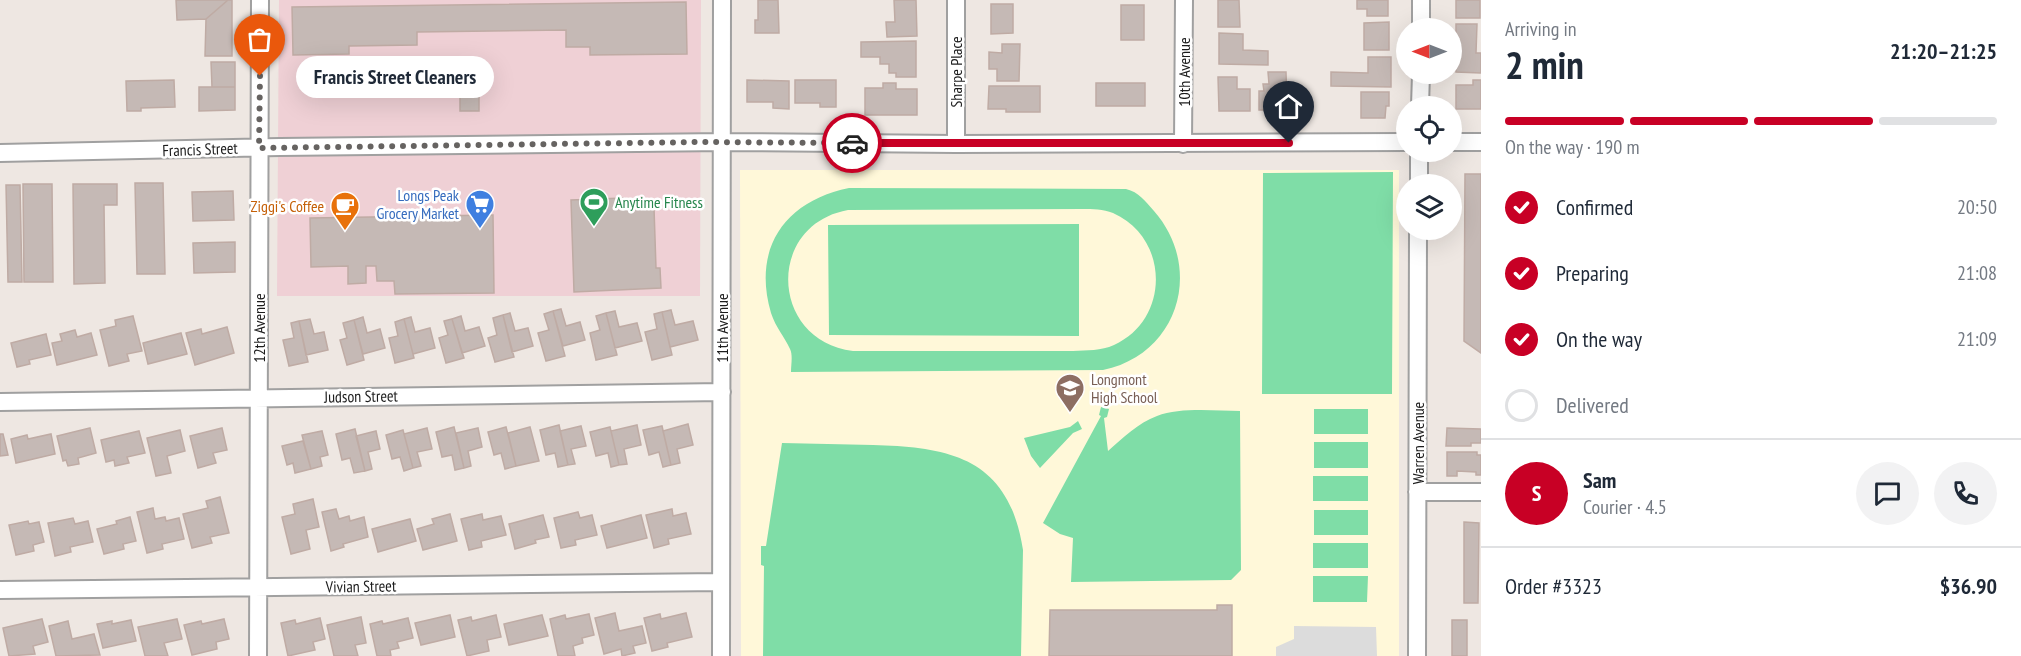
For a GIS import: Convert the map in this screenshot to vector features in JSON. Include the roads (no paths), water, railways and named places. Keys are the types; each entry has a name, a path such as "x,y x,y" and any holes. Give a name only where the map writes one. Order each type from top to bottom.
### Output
{"street":[{"name":"12th Avenue","path":"258,656 260,0"},
{"name":"11th Avenue","path":"721,656 722,0"},
{"name":"Sharpe Place","path":"956,0 956,144"},
{"name":"10th Avenue","path":"1183,144 1184,0"},
{"path":"1421,0 1421,18"},
{"name":"Francis Street","path":"0,153 723,142 956,144 1396,142"},
{"path":"1462,142 1481,142"},
{"name":"Warren Avenue","path":"1417,656 1418,240"},
{"name":"Judson Street","path":"0,402 722,392"},
{"path":"1418,492 1481,492"},
{"name":"Vivian Street","path":"0,590 721,582"}],"place":[{"name":"Francis Street Cleaners","path":"260,76"},
{"name":"Anytime Fitness","path":"594,228"},
{"name":"Longs Peak Grocery Market","path":"480,230"},
{"name":"Ziggi's Coffee","path":"345,232"},
{"name":"Longmont High School","path":"1070,414"}]}
